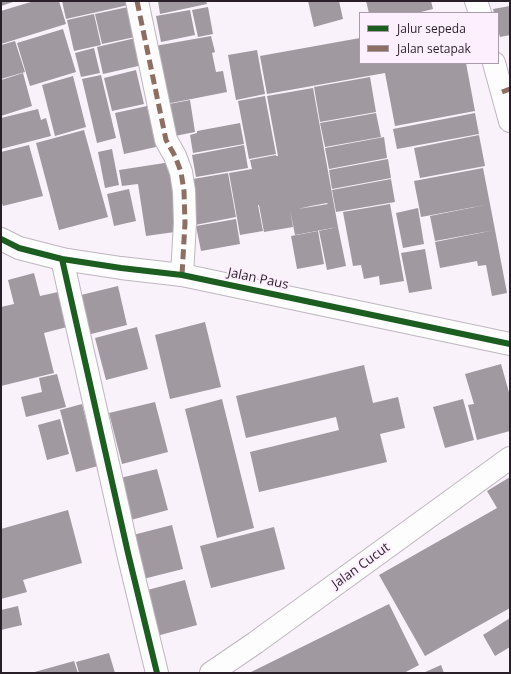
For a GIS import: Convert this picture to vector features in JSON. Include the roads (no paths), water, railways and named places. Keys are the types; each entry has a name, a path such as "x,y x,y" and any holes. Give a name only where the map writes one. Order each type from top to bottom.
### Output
{"street":[{"path":"137,1 166,140 175,156 181,172 184,191 185,223 182,275"},
{"path":"476,1 480,12"},
{"path":"494,64 506,90 510,121"},
{"name":"Jalan Paus","path":"1,239 19,248 62,259 182,275 510,344"},
{"path":"62,259 128,553 157,673"},
{"name":"Jalan Cucut","path":"211,673 255,643 510,458"}]}
